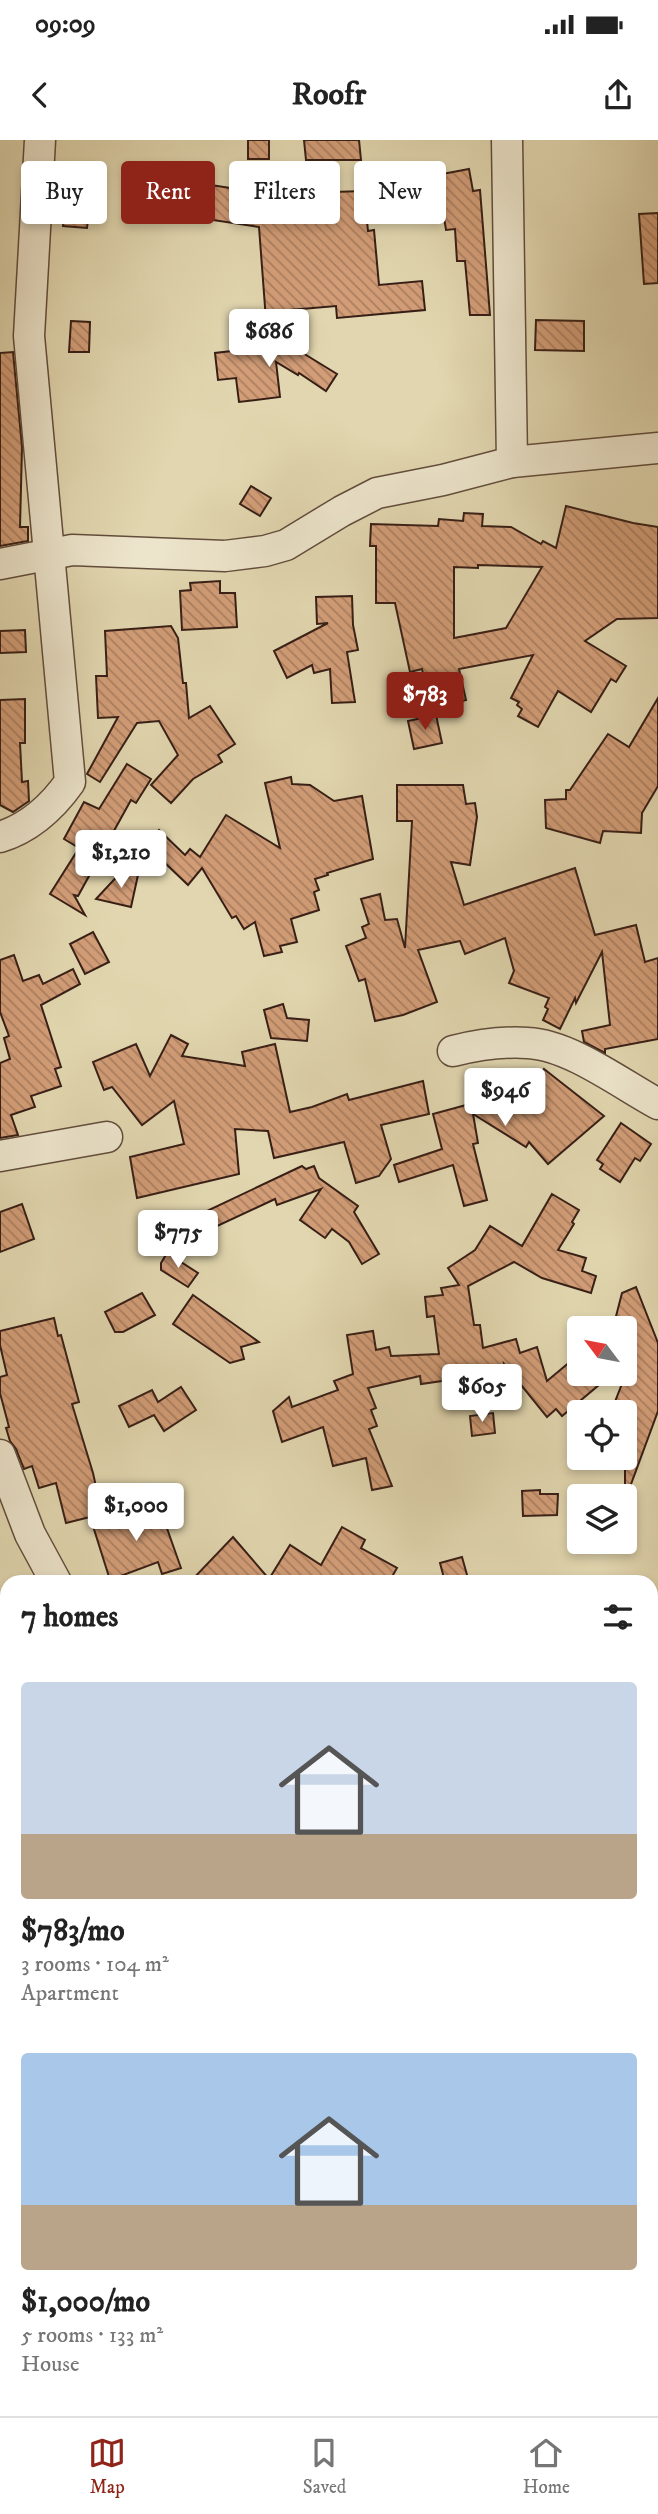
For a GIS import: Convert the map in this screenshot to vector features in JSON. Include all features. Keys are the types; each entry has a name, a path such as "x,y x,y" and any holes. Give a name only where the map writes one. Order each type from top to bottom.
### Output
{"street":[{"path":"0,837 12,833 57,801 70,782 29,336 40,140"},
{"path":"507,140 512,462"},
{"path":"0,564 72,550 225,556 265,551 286,545 342,511 377,494 512,462 658,448"},
{"path":"453,1051 482,1044 530,1043 569,1055 658,1104"},
{"path":"0,1156 107,1137"},
{"path":"0,1455 30,1534 51,1575"}],"building":[{"path":"248,140 269,140 269,159 248,159"},
{"path":"304,140 359,140 361,160 306,160"},
{"path":"469,169 473,191 480,190 490,315 470,315 465,261 457,261 455,229 446,230 446,173"},
{"path":"215,186 229,188 229,222 215,220"},
{"path":"354,191 354,224 367,224 368,231 374,230 379,285 422,281 425,310 337,318 336,306 290,310 291,318 266,320 259,227 239,224 340,224 340,192"},
{"path":"658,213 658,283 644,284 639,214"},
{"path":"63,224 87,224 87,228"},
{"path":"536,320 584,321 584,351 535,350"},
{"path":"71,321 90,322 89,352 69,352"},
{"path":"267,331 337,374 326,391 276,362 280,397 239,402 236,378 218,380 215,353 268,347"},
{"path":"13,352 22,447 20,527 28,527 28,541 0,546 0,353"},
{"path":"251,486 271,498 260,516 240,504"},
{"path":"566,506 658,527 658,618 617,619 585,641 626,666 616,682 611,679 591,712 558,691 538,727 518,716 522,709 517,705 519,702 511,698 533,655 459,669 466,700 431,709 422,669 410,672 395,603 376,603 376,546 370,546 371,524 438,526 439,519 463,521 464,513 483,514 482,526 511,527 541,544 543,541 556,548","holes":["454,567 542,567 506,628 454,638"]},
{"path":"220,581 220,593 235,593 237,627 182,630 180,591 191,590 190,583"},
{"path":"352,596 353,625 358,650 347,652 355,702 332,703 330,669 314,673 312,665 287,678 274,651 328,623 317,624 316,597"},
{"path":"171,626 178,638 189,718 210,706 235,744 218,755 222,762 193,779 171,803 151,785 178,755 159,721 137,723 100,782 87,774 118,717 98,718 96,676 107,676 105,631"},
{"path":"25,630 26,652 0,653 0,631"},
{"path":"658,698 658,786 642,813 641,833 603,831 600,843 546,828 545,800 566,799 566,790 570,790 608,734 629,747"},
{"path":"25,699 25,743 20,743 22,782 28,781 29,801 13,812 0,805 0,700"},
{"path":"436,715 442,743 414,749 408,721"},
{"path":"127,764 151,779 136,803 131,800 78,896 74,895 85,915 50,894 79,848 64,839 84,802 99,809"},
{"path":"291,777 292,784 310,785 334,801 362,796 373,859 315,879 319,890 314,892 319,910 291,919 297,942 280,946 282,952 264,956 255,922 244,929 236,916 232,918 202,868 188,885 146,845 159,830 185,855 190,849 200,857 226,815 280,848 265,783"},
{"path":"397,785 463,785 466,804 475,803 477,817 470,865 451,862 464,905 575,868 595,935 636,925 645,962 658,958 658,1039 605,1049 605,1053 584,1042 582,1031 610,1025 602,952 560,1029 543,1020 549,998 509,983 514,971 505,938 465,954 460,941 418,950 437,1002 403,1015 375,1021 365,979 359,981 346,946 366,938 362,927 369,924 361,899 380,894 385,920 397,919 405,948 412,821 397,821"},
{"path":"122,871 138,875 131,907 96,899"},
{"path":"93,932 109,962 85,974 70,944"},
{"path":"14,955 23,981 39,975 43,984 73,969 80,984 41,1005 61,1067 55,1069 61,1086 31,1096 35,1107 11,1115 18,1135 0,1138 0,1063 10,1059 4,1038 9,1036 0,1012 0,960"},
{"path":"283,1004 287,1018 309,1020 307,1041 271,1038 264,1010"},
{"path":"171,1035 188,1044 182,1056 245,1066 242,1052 275,1044 290,1112 347,1094 349,1100 423,1081 429,1114 381,1125 391,1159 379,1176 356,1183 344,1142 274,1158 268,1131 235,1129 239,1174 137,1198 130,1157 184,1144 174,1101 142,1125 112,1087 104,1090 93,1062 136,1044 150,1076"},
{"path":"544,1069 604,1116 548,1164 529,1142 526,1147 473,1114 478,1143 473,1144 487,1200 464,1206 453,1165 399,1182 394,1165 442,1149 433,1114 481,1101 480,1085 536,1079"},
{"path":"621,1123 651,1144 640,1161 635,1158 620,1182 600,1169 603,1164 597,1160"},
{"path":"302,1166 306,1169 314,1166 319,1178 358,1206 354,1212 379,1254 362,1264 349,1242 332,1229 325,1238 300,1220 321,1189 277,1205 275,1199 198,1235 190,1219"},
{"path":"552,1194 579,1210 558,1250 586,1258 582,1271 596,1276 591,1293 542,1278 514,1262 468,1286 474,1325 480,1325 483,1348 516,1339 520,1353 537,1347 547,1381 567,1364 567,1386 598,1386 581,1400 567,1400 567,1412 562,1416 556,1409 547,1417 504,1364 508,1405 481,1408 477,1376 421,1384 420,1376 368,1388 376,1408 371,1410 377,1426 369,1429 392,1486 372,1490 366,1458 333,1466 323,1427 282,1442 273,1411 289,1397 292,1407 338,1390 334,1381 353,1374 347,1335 373,1331 376,1350 389,1347 391,1356 439,1354 434,1316 427,1317 425,1297 443,1295 441,1288 459,1285 448,1268 475,1250 490,1226 522,1246"},
{"path":"22,1204 34,1239 0,1252 0,1212"},
{"path":"167,1253 198,1273 188,1287 161,1270 161,1263"},
{"path":"636,1287 658,1343 658,1411 637,1468 637,1400 616,1400 621,1386 637,1386 637,1316 616,1316 622,1293"},
{"path":"142,1293 155,1315 123,1332 115,1332 105,1312"},
{"path":"193,1295 259,1342 241,1347 244,1359 230,1363 173,1324"},
{"path":"54,1318 79,1402 72,1404 93,1473 102,1514 66,1523 56,1483 39,1488 32,1466 24,1469 10,1441 0,1393 0,1377 7,1375 0,1345 0,1331"},
{"path":"181,1387 196,1410 164,1431 154,1415 129,1427 119,1406 152,1390 158,1402"},
{"path":"493,1413 495,1433 472,1436 470,1416"},
{"path":"625,1470 636,1470 631,1484 625,1484"},
{"path":"540,1490 540,1494 558,1494 557,1515 523,1516 522,1491"},
{"path":"158,1503 181,1568 162,1574 158,1562 123,1575 108,1575 93,1526"},
{"path":"342,1527 365,1540 361,1548 397,1568 393,1575 271,1575 290,1545 321,1565"},
{"path":"233,1537 266,1575 197,1575"},
{"path":"462,1557 467,1575 443,1575 440,1563"}]}
